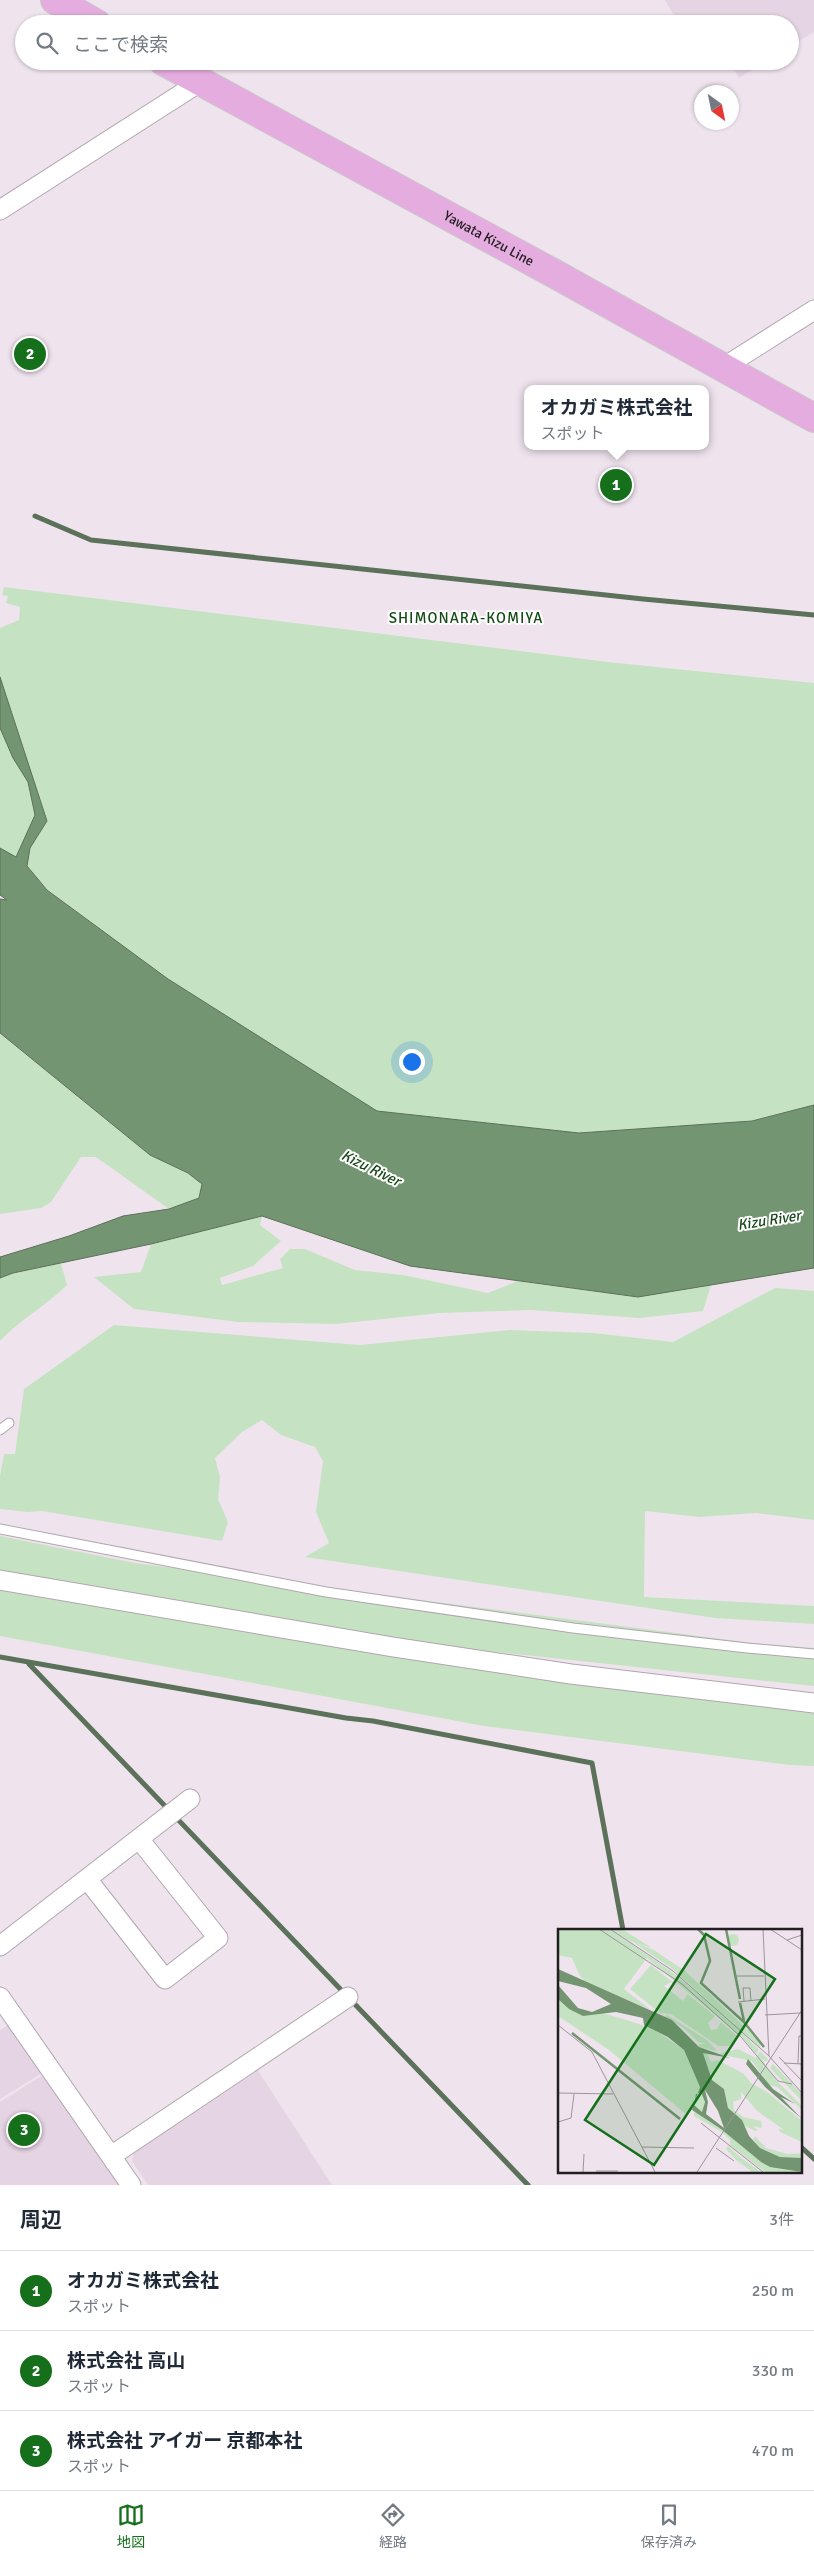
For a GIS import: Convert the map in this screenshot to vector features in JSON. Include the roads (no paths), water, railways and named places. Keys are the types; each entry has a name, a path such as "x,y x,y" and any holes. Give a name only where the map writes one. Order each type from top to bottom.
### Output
{"main road":[{"path":"55,0 81,15"},
{"name":"Yawata Kizu Line","path":"179,70 814,418"}],"street":[{"path":"0,210 200,82"},
{"path":"724,367 814,310"},
{"path":"0,1580 373,1644 570,1674 814,1703"},
{"path":"0,1946 190,1799"},
{"path":"87,1879 165,1979 218,1938 138,1839"},
{"path":"0,1997 131,2185"},
{"path":"111,2156 348,1997"}],"lane":[{"path":"0,1430 9,1423"},
{"path":"0,1529 326,1592 574,1628 814,1654"}],"water":[{"name":"Kizu River","path":"0,677 47,821 30,848 27,866 47,890 168,979 377,1111 579,1133 752,1121 814,1105 814,1268 638,1297 410,1266 262,1216 151,1244 13,1273 0,1278 0,1257 69,1236 123,1216 169,1209 199,1198 202,1184 188,1173 150,1155 0,1033 0,899 7,900 0,895 0,848 16,857 35,815 28,782 13,758 0,728"}],"waterway":[{"path":"35,516 91,540 643,599 814,615"},
{"path":"0,1657 346,1718 373,1721 592,1763 623,1929"},
{"path":"29,1664 528,2185"},
{"path":"802,2148 814,2159"}],"place":[{"name":"株式会社 高山","path":"30,354"},
{"name":"オカガミ株式会社","path":"616,485"},
{"name":"株式会社 アイガー 京都本社","path":"24,2130"}],"district":[{"name":"SHIMONARA-KOMIYA","path":"466,618"}]}
